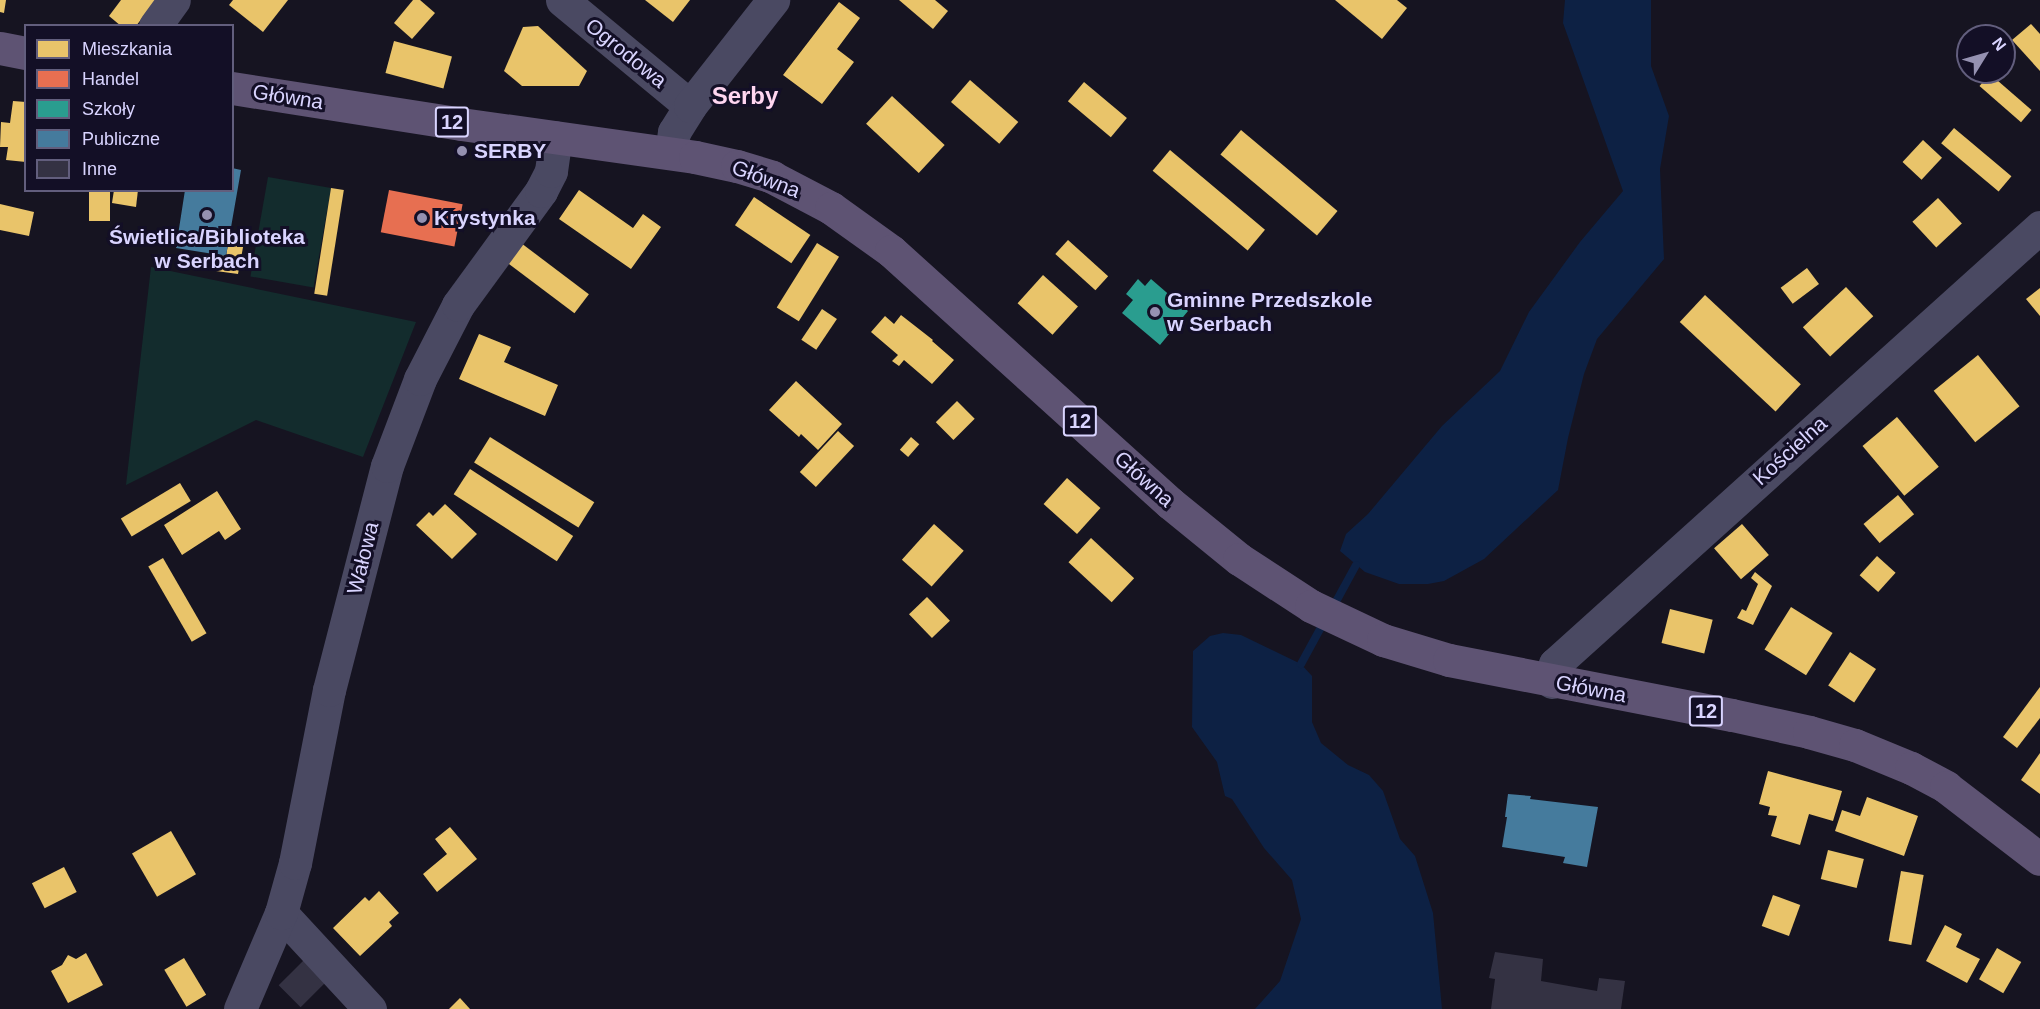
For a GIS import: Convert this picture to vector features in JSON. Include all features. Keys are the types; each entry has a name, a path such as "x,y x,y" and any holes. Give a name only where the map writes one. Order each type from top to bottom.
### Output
{"main road":[{"path":"0,48 24,52"},
{"name":"Główna","path":"234,88 671,153 723,162 772,177 817,200 891,251 1170,502 1239,560 1311,606 1344,624 1411,650 1552,682 1754,720 1855,745 1911,768 1946,787 2040,859"}],"street":[{"path":"156,24 174,0"},
{"name":"Ogrodowa","path":"562,0 690,106"},
{"path":"671,153 674,132 690,106 773,0"},
{"name":"Wałowa","path":"240,1009 281,913 305,821 329,690 387,466 420,379 458,305 542,191 551,171 556,137"},
{"name":"Kościelna","path":"1552,682 1555,664 2040,227"},
{"path":"281,913 370,1009"}],"green space":[{"path":"268,177 331,188 313,288 250,276"},
{"path":"151,267 416,322 363,457 256,420 126,485"}],"water":[{"path":"1565,0 1651,0 1651,66 1669,116 1660,169 1664,259 1597,339 1584,374 1558,490 1484,559 1444,581 1428,584 1399,584 1365,572 1340,551 1346,534 1368,514 1442,426 1500,371 1529,312 1580,242 1623,191 1563,23"},
{"path":"1223,633 1241,635 1301,664 1312,676 1312,722 1321,743 1348,765 1369,775 1383,791 1400,839 1415,856 1433,913 1442,1009 1255,1009 1280,981 1301,919 1292,880 1264,848 1232,799 1225,796 1217,762 1192,727 1193,651 1210,636"}],"building: Mieszkania":[{"path":"0,0 6,0 4,13 0,12"},
{"path":"121,0 156,0 138,24 119,24 109,16"},
{"path":"233,0 288,0 263,32 229,5"},
{"path":"413,0 420,0 435,13 412,39 394,23"},
{"path":"645,0 690,0 673,22"},
{"path":"899,0 935,0 948,11 933,29"},
{"path":"1335,0 1397,0 1407,8 1382,39"},
{"path":"839,2 860,18 837,49 854,62 822,104 783,75"},
{"path":"2031,24 2040,34 2040,71 2016,44 2016,37"},
{"path":"538,26 587,71 579,86 522,86 504,71 523,27"},
{"path":"394,41 452,57 443,88 385,73"},
{"path":"970,80 1018,122 999,144 951,102"},
{"path":"1084,82 1127,118 1111,137 1068,101"},
{"path":"1981,84 2002,84 2032,110 2021,122 1980,86"},
{"path":"892,96 945,145 919,173 866,124"},
{"path":"13,101 24,102 24,162 6,160 8,147 0,147 1,122 10,123"},
{"path":"1954,128 2011,176 1999,192 1941,143"},
{"path":"1241,130 1338,211 1317,236 1220,155"},
{"path":"1923,140 1942,158 1922,180 1903,162"},
{"path":"1170,150 1265,230 1248,250 1153,171"},
{"path":"331,188 344,190 327,296 314,294"},
{"path":"579,190 633,228 643,214 661,227 631,269 559,219"},
{"path":"89,192 110,192 110,221 89,221"},
{"path":"114,192 138,192 136,207 112,203"},
{"path":"754,197 810,235 791,263 735,225"},
{"path":"1938,198 1962,224 1936,247 1912,222"},
{"path":"0,204 34,212 29,236 0,230"},
{"path":"229,239 244,242 238,274 216,271 219,255 226,256"},
{"path":"1068,240 1108,276 1095,290 1055,254"},
{"path":"521,243 589,294 574,313 507,262"},
{"path":"817,243 839,257 799,321 777,307"},
{"path":"1807,268 1819,284 1793,304 1781,288"},
{"path":"1043,275 1078,306 1053,335 1018,303"},
{"path":"1846,287 1873,316 1830,356 1803,327"},
{"path":"2040,288 2040,316 2026,299"},
{"path":"1705,295 1801,384 1776,411 1680,322"},
{"path":"822,309 837,319 816,350 801,340"},
{"path":"901,315 954,360 932,384 904,360 899,366 892,361 898,355 871,332 885,316 894,324"},
{"path":"479,334 511,347 504,362 558,385 545,416 459,379"},
{"path":"1978,355 2020,406 1975,442 1934,391"},
{"path":"796,381 842,424 818,450 801,434 799,437 769,410"},
{"path":"957,401 975,419 953,440 936,422"},
{"path":"1897,417 1939,467 1904,496 1863,446"},
{"path":"838,431 854,446 816,487 800,472"},
{"path":"490,437 594,502 578,528 474,462"},
{"path":"911,437 919,444 908,457 900,450"},
{"path":"470,469 573,536 557,561 454,494"},
{"path":"1067,478 1100,508 1077,534 1044,504"},
{"path":"180,483 191,501 132,537 121,519"},
{"path":"217,491 241,529 225,540 219,531 182,555 164,525"},
{"path":"1898,495 1914,514 1880,543 1864,524"},
{"path":"445,504 477,534 452,559 416,525 429,512 433,516"},
{"path":"934,524 964,551 932,586 902,560"},
{"path":"1742,524 1769,555 1741,579 1714,548"},
{"path":"1091,538 1134,578 1112,602 1068,562"},
{"path":"1877,556 1896,573 1878,592 1860,575"},
{"path":"163,558 206,633 192,642 148,566"},
{"path":"1755,572 1772,586 1753,625 1737,618 1742,609 1746,611 1758,584 1751,578"},
{"path":"927,597 950,621 932,638 909,614"},
{"path":"1791,607 1833,633 1806,675 1765,649"},
{"path":"1670,609 1713,620 1704,654 1662,643"},
{"path":"1850,652 1876,669 1854,702 1828,686"},
{"path":"2040,687 2040,718 2017,748 2003,737"},
{"path":"2040,753 2040,794 2021,780"},
{"path":"1768,771 1842,791 1833,821 1809,814 1800,845 1771,836 1777,816 1768,815 1770,807 1759,804"},
{"path":"1867,797 1918,816 1904,856 1835,831 1842,810 1860,816"},
{"path":"450,827 477,859 437,892 423,874 447,854 435,839"},
{"path":"171,831 196,874 157,897 132,853"},
{"path":"1828,850 1864,859 1857,888 1821,879"},
{"path":"64,867 77,892 45,908 32,883"},
{"path":"1901,871 1924,875 1911,945 1889,941"},
{"path":"379,891 399,913 389,922 392,926 360,956 333,928 365,897 369,901"},
{"path":"1773,895 1800,905 1789,936 1762,926"},
{"path":"1945,925 1962,934 1956,947 1980,959 1967,983 1926,961"},
{"path":"1997,948 2021,962 2003,993 1979,979"},
{"path":"86,953 103,985 68,1003 51,971 62,965 68,955 76,959"},
{"path":"184,958 206,995 186,1007 164,970"},
{"path":"460,998 470,1009 449,1009"}],"building: Handel":[{"name":"Krystynka","path":"389,190 463,204 454,247 381,232"}],"building: Szkoły":[{"name":"Gminne Przedszkole w Serbach","path":"1138,279 1145,286 1151,279 1188,311 1160,345 1122,313 1133,300 1126,294"}],"building: Publiczne":[{"name":"Świetlica/Biblioteka w Serbach","path":"234,168 241,170 226,256 176,248 185,192 234,192"},
{"path":"1508,794 1531,796 1530,799 1598,807 1587,867 1563,863 1565,857 1502,847"}],"building: Inne":[{"path":"1495,952 1543,959 1541,981 1597,991 1599,978 1625,981 1621,1009 1491,1009 1495,979 1489,978"},
{"path":"307,957 329,979 301,1007 279,985"}],"waterway":[{"path":"1332,609 1356,565"},
{"path":"1301,664 1325,620"}],"place":[{"name":"SERBY","path":"462,151"},
{"name":"Świetlica/Biblioteka w Serbach","path":"207,215"},
{"name":"Krystynka","path":"422,218"},
{"name":"Gminne Przedszkole w Serbach","path":"1155,312"}],"district":[{"name":"Serby","path":"745,96"}]}
